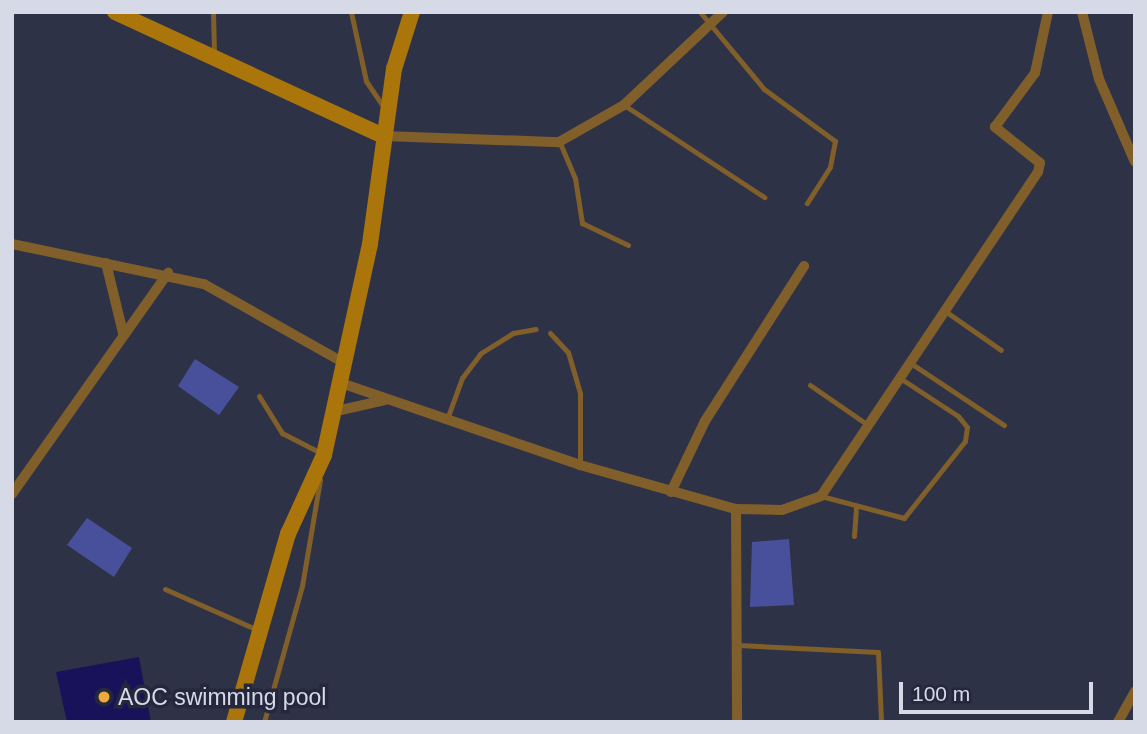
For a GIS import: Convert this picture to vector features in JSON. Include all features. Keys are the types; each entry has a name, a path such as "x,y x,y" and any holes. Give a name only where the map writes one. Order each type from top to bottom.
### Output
{"street":[{"path":"115,12 383,136 559,142 624,104 723,12"},
{"path":"234,722 288,534 324,454 345,364 387,111 412,12"},
{"path":"341,383 580,465 736,509 782,510 821,496 898,377 946,311 1041,168 995,127 1035,72 1048,12"},
{"path":"1082,12 1099,79 1135,162"},
{"path":"12,244 168,273 230,296 345,364"},
{"path":"106,263 123,333"},
{"path":"671,492 705,421 804,266"},
{"path":"12,494 123,333 168,273"},
{"path":"332,412 388,399"},
{"path":"736,509 739,645 737,722"},
{"path":"1118,722 1135,691"}],"lane":[{"path":"213,12 215,60"},
{"path":"351,12 366,81 387,111"},
{"path":"700,12 713,24 764,89 835,141 830,167 807,203"},
{"path":"624,104 764,197"},
{"path":"559,142 575,178 582,223 628,245"},
{"path":"946,311 1001,350"},
{"path":"447,419 462,378 481,353 513,333 536,329"},
{"path":"550,333 568,352 580,393 580,465"},
{"path":"909,362 1004,425"},
{"path":"821,496 898,519 912,515 965,440 967,427 958,416 898,377"},
{"path":"810,385 868,425"},
{"path":"259,396 282,433 324,454 302,586 264,722"},
{"path":"854,536 856,506"},
{"path":"165,589 260,630"},
{"path":"739,645 878,652 881,722"}],"shaded area":[{"name":"AOC swimming pool","path":"139,657 151,722 67,722 56,672"}],"building":[{"path":"195,359 239,387 219,415 178,386"},
{"path":"87,518 132,548 114,577 67,545"},
{"path":"789,539 794,605 750,607 752,542"}],"place":[{"name":"AOC swimming pool","path":"104,697"}]}
